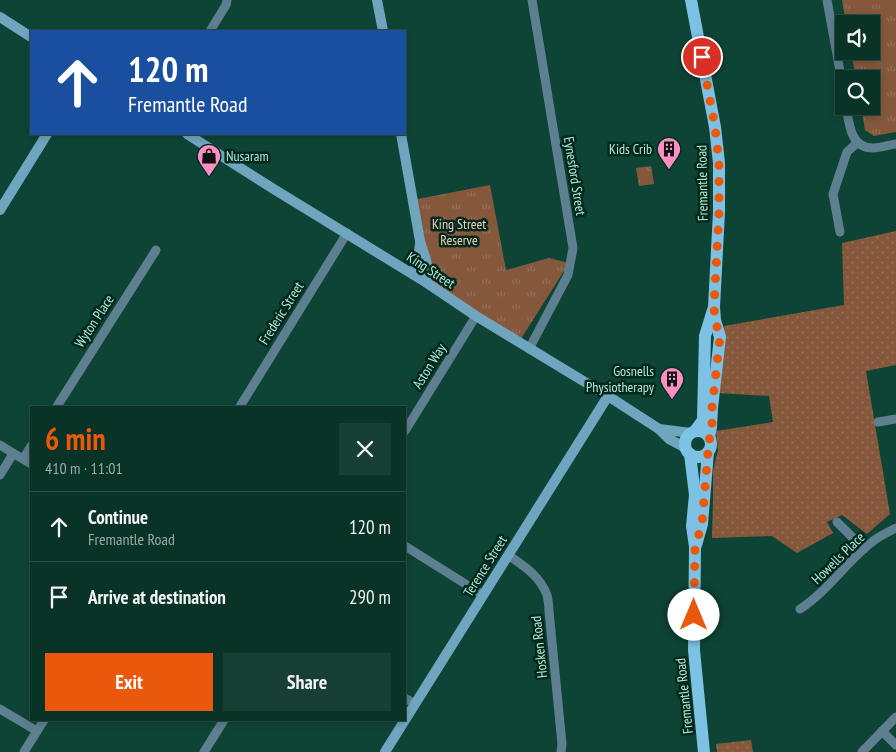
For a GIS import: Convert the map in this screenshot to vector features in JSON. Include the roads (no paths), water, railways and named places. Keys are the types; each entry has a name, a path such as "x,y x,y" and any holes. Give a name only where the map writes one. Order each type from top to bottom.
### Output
{"main road":[{"path":"377,0 383,30"},
{"name":"Fremantle Road","path":"691,0 715,127 719,163 719,212 714,307 715,320 720,337 712,408 712,427 709,437"},
{"path":"0,17 30,36"},
{"path":"0,210 46,135"},
{"name":"King Street","path":"189,135 413,274 476,316 608,396 659,429 669,439 688,451"},
{"path":"401,135 420,241 428,271 427,283"},
{"path":"413,274 418,259 420,241"},
{"name":"Fremantle Road","path":"693,432 703,420 705,336 714,307"},
{"name":"Terence Street","path":"406,718 608,396"},
{"name":"King Street","path":"659,429 693,432"},
{"path":"693,432 702,432 709,437 711,444 708,452 701,456 695,456 688,451 686,439 693,432"},
{"name":"Fremantle Road","path":"688,451 695,495 692,526 695,547 694,650 704,752"},
{"name":"Fremantle Road","path":"695,547 702,524 708,452"},
{"name":"Terence Street","path":"385,752 404,721"}],"street":[{"path":"211,30 226,5 227,0"},
{"name":"Eynesford Street","path":"530,349 568,275 573,248 532,0"},
{"path":"827,0 840,70"},
{"path":"848,115 852,136 857,143 864,147 872,148 896,144"},
{"path":"840,232 833,194 847,152 857,143"},
{"name":"Frederic Street","path":"240,406 347,233"},
{"name":"Wyton Place","path":"57,406 156,250"},
{"name":"Aston Way","path":"406,429 476,316"},
{"path":"878,422 896,419"},
{"path":"0,445 30,463"},
{"path":"23,459 30,448"},
{"path":"0,475 13,454"},
{"path":"837,522 864,549"},
{"name":"Howells Place","path":"800,609 812,602 874,540 896,528"},
{"path":"406,547 483,595"},
{"name":"Hosken Road","path":"508,555 528,568 540,582 546,595 550,611 562,744 561,752"},
{"path":"406,699 415,704"},
{"path":"0,709 37,731"},
{"path":"862,752 896,717"},
{"path":"24,752 43,721"},
{"path":"204,752 223,721"},
{"path":"882,732 896,745"}],"place":[{"name":"Kids Crib","path":"669,170"},
{"name":"Nusaram","path":"209,177"},
{"name":"Gosnells Physiotherapy","path":"672,400"}],"park label":[{"name":"King Street Reserve","path":"459,232"}]}
